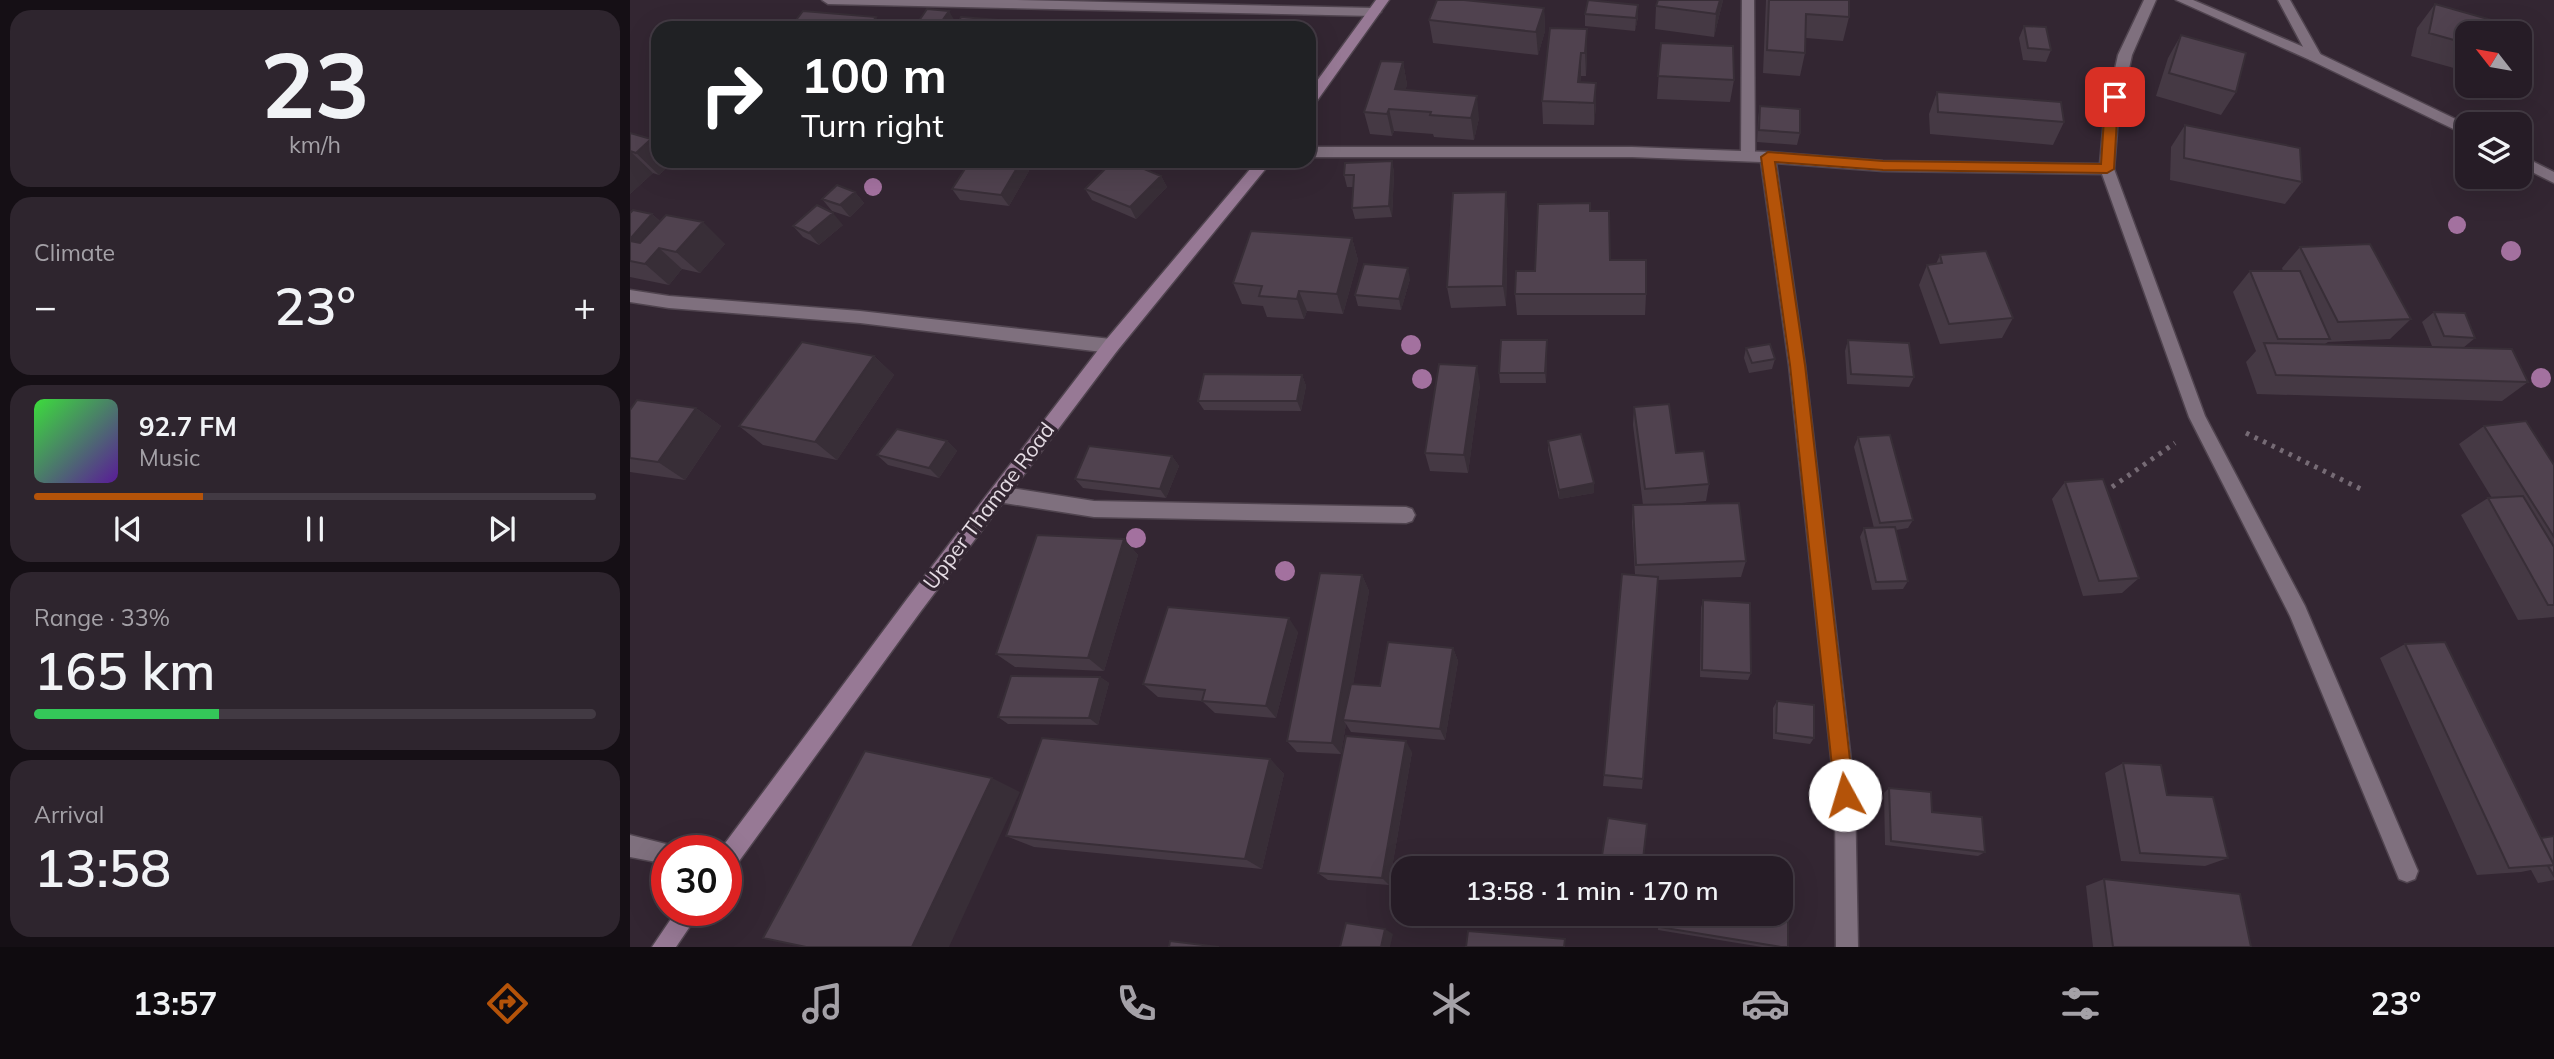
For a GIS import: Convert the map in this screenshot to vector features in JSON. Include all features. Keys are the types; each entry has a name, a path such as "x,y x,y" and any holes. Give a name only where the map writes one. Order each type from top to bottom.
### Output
{"street":[{"path":"828,0 1374,12"},
{"path":"1316,92 1383,0"},
{"path":"1748,0 1748,156"},
{"path":"2150,0 2125,55 2110,119 2107,169 2197,418 2298,612 2407,871"},
{"path":"2182,0 2315,57 2455,125"},
{"path":"2284,0 2315,57"},
{"path":"1316,152 1632,152 1768,157 1883,166 2107,169"},
{"path":"1768,157 1797,365 1845,795 1847,947"},
{"path":"2532,166 2554,178"},
{"name":"Upper Thamae Road","path":"742,838 1111,346 1259,168"},
{"path":"630,296 860,317 1111,346"},
{"path":"998,494 1094,509 1406,515"},
{"path":"630,846 651,850"},
{"path":"663,947 678,926"}],"building":[{"path":"1437,0 1544,8 1536,32 1429,20"},
{"path":"1588,0 1638,5 1636,18 1585,14"},
{"path":"1658,0 1720,0 1716,14 1656,6"},
{"path":"1769,0 1849,0 1849,17 1806,14 1805,53 1767,50"},
{"path":"2435,4 2495,21 2455,21 2455,40 2429,33"},
{"path":"927,9 949,11 942,21 919,21"},
{"path":"803,11 876,17 873,21 795,21"},
{"path":"961,17 1013,21 959,21"},
{"path":"2024,26 2046,27 2051,50 2028,48"},
{"path":"1550,28 1587,29 1578,82 1596,83 1594,103 1542,101"},
{"path":"2181,35 2246,53 2236,92 2169,73"},
{"path":"1661,43 1733,46 1734,80 1658,76"},
{"path":"1381,61 1403,62 1395,89 1477,96 1471,118 1389,109 1387,114 1364,112"},
{"path":"1937,92 2061,102 2064,122 1938,112"},
{"path":"1760,106 1800,109 1800,133 1759,130"},
{"path":"2185,125 2300,148 2302,182 2184,158"},
{"path":"630,133 651,139 636,153 630,151"},
{"path":"1392,161 1389,206 1352,208 1354,175 1344,175 1345,163"},
{"path":"966,168 1017,168 1001,195 952,189"},
{"path":"1106,168 1142,168 1161,176 1130,207 1085,189"},
{"path":"837,185 855,192 840,205 822,199"},
{"path":"1506,192 1503,286 1447,287 1453,193"},
{"path":"1590,203 1590,211 1609,211 1610,260 1646,260 1646,294 1515,294 1516,271 1535,271 1538,204"},
{"path":"817,205 833,213 809,233 793,226"},
{"path":"633,210 652,214 630,239 630,213"},
{"path":"666,215 703,222 676,252 659,248 645,264 630,261 630,241 640,243"},
{"path":"1251,231 1352,238 1337,294 1299,291 1297,299 1259,296 1262,286 1233,283"},
{"path":"2370,244 2411,319 2338,322 2300,247"},
{"path":"1986,251 2013,318 1949,324 1927,265 1942,263 1940,255"},
{"path":"1364,264 1408,268 1399,299 1355,295"},
{"path":"2250,271 2300,271 2330,339 2278,339"},
{"path":"2434,312 2465,313 2475,338 2444,336"},
{"path":"1501,340 1547,340 1545,373 1499,373"},
{"path":"1848,340 1909,343 1914,377 1851,374"},
{"path":"802,342 874,356 815,442 739,426"},
{"path":"2264,343 2512,349 2528,382 2276,375"},
{"path":"1770,344 1775,359 1752,363 1746,348"},
{"path":"1439,364 1477,366 1464,455 1425,453"},
{"path":"1204,374 1302,375 1297,401 1198,401"},
{"path":"637,400 696,408 658,462 630,458 630,410"},
{"path":"1669,404 1676,453 1704,451 1709,484 1645,489 1634,407"},
{"path":"2526,421 2554,465 2554,537 2484,426"},
{"path":"897,429 947,441 929,468 877,455"},
{"path":"1581,434 1594,483 1559,490 1548,441"},
{"path":"1890,435 1913,520 1880,523 1858,437"},
{"path":"1089,446 1172,456 1160,489 1075,479"},
{"path":"2103,479 2139,578 2099,581 2065,482"},
{"path":"2523,496 2554,547 2554,605 2548,605 2488,498"},
{"path":"1739,503 1746,561 1636,565 1633,505"},
{"path":"1895,527 1908,581 1876,582 1864,528"},
{"path":"1037,535 1124,539 1088,658 996,654"},
{"path":"1320,573 1362,575 1332,743 1287,741"},
{"path":"1622,574 1658,577 1643,779 1604,775"},
{"path":"1703,600 1750,603 1751,673 1702,670"},
{"path":"1168,607 1289,618 1266,706 1202,701 1205,690 1143,684"},
{"path":"1388,642 1453,648 1440,729 1343,720 1351,684 1380,686"},
{"path":"2445,642 2554,865 2509,868 2405,644"},
{"path":"1011,676 1100,677 1089,718 998,717"},
{"path":"1777,701 1814,705 1814,738 1776,733"},
{"path":"1346,736 1406,741 1382,878 1318,873"},
{"path":"1042,738 1270,759 1245,859 1006,836"},
{"path":"865,751 992,778 912,947 806,947 763,938"},
{"path":"2123,763 2161,765 2167,795 2213,797 2228,858 2140,853"},
{"path":"1889,788 1931,792 1932,812 1982,817 1985,852 1891,841"},
{"path":"1608,818 1647,824 1643,856 1602,856"},
{"path":"2554,836 2554,865 2541,838"},
{"path":"2554,865 2554,876 2548,866"},
{"path":"2104,879 2240,894 2251,947 2113,947"},
{"path":"1346,923 1385,929 1381,947 1340,947"},
{"path":"1788,926 1788,947 1781,947 1659,927"},
{"path":"1468,931 1565,939 1564,947 1466,947"},
{"path":"1170,941 1219,947 1169,947"}],"route":[{"path":"1845,795 1797,365 1768,157 1883,166 2107,169 2110,119 2115,97"}]}
